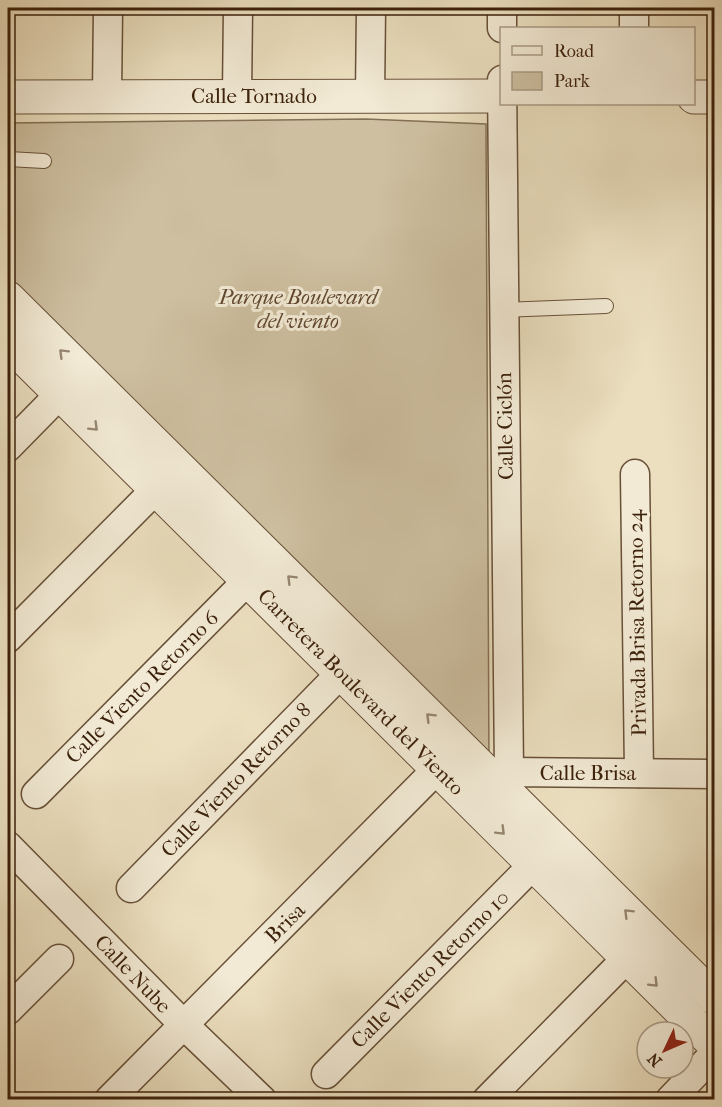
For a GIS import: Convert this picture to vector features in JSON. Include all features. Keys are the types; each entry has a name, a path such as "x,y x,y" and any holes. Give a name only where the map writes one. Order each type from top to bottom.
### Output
{"street":[{"path":"107,95 108,8"},
{"path":"237,96 238,8"},
{"path":"370,8 370,96"},
{"path":"502,8 502,27"},
{"path":"634,8 634,27"},
{"name":"Calle Tornado","path":"8,97 500,96"},
{"path":"695,97 714,97"},
{"name":"Calle Ciclón","path":"494,787 504,310 501,105"},
{"name":"Carretera Boulevard del Viento","path":"8,298 449,757"},
{"name":"Carretera Boulevard del Viento","path":"8,342 341,673 449,757 494,787 714,998"},
{"path":"8,447 60,394"},
{"name":"Privada Brisa Retorno 24","path":"635,474 639,773"},
{"path":"8,638 156,489"},
{"name":"Calle Viento Retorno 6","path":"36,794 248,580"},
{"name":"Calle Viento Retorno 8","path":"131,888 341,673"},
{"name":"Brisa","path":"109,1100 449,757"},
{"name":"Calle Brisa","path":"494,787 639,773 714,774"},
{"name":"Carretera Boulevard del Viento","path":"494,787 534,864 714,1044"},
{"name":"Calle Nube","path":"8,846 184,1025 262,1100"},
{"name":"Calle Viento Retorno 10","path":"326,1074 534,864"},
{"path":"487,1100 628,957"},
{"path":"8,1010 59,959"},
{"path":"670,1100 714,1054"}],"lane":[{"path":"8,159 44,161"},
{"path":"504,310 606,306"}],"green space":[{"name":"Parque Boulevard del viento","path":"366,119 486,124 489,766 8,287 8,123"}]}
